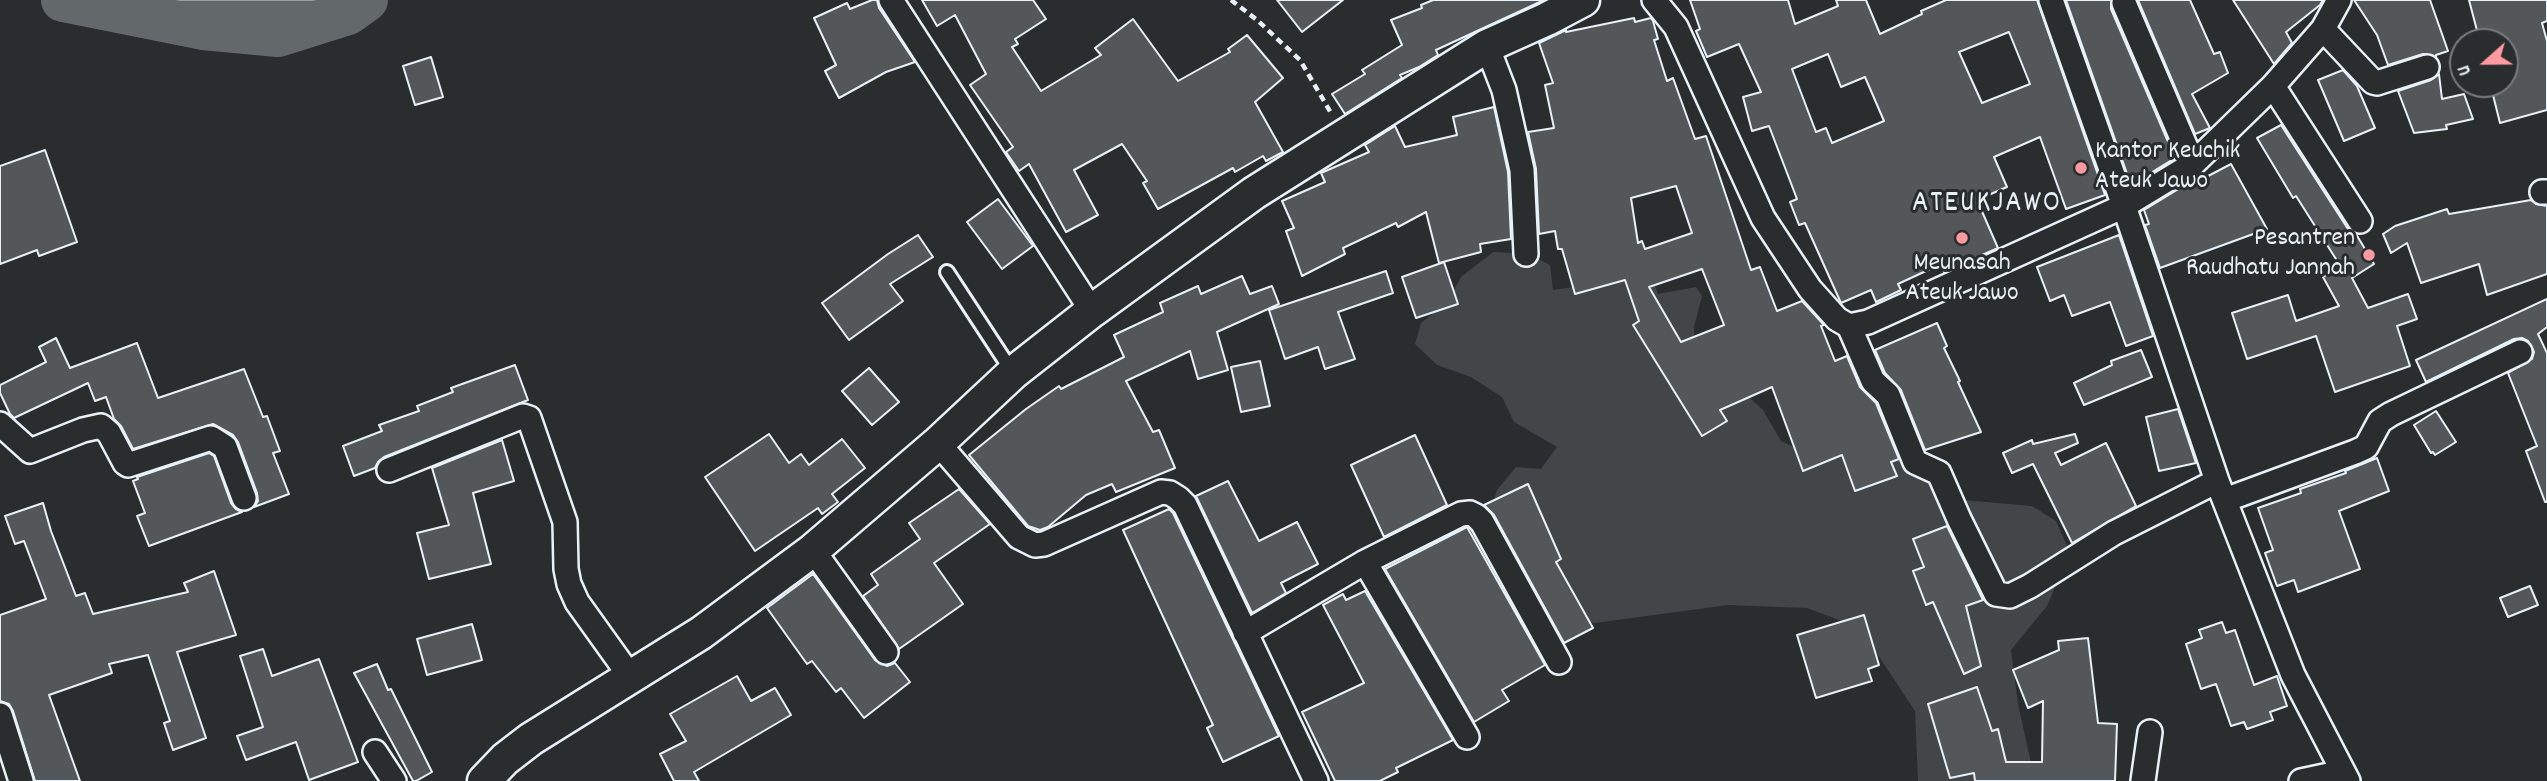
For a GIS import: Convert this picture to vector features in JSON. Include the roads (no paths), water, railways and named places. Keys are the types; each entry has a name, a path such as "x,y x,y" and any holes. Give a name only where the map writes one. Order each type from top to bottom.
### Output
{"street":[{"path":"891,0 1092,311"},
{"path":"484,781 531,738 701,633 813,550 938,443 1013,373 1092,311 1254,193 1487,46 1583,0"},
{"path":"1654,0 1676,27 1763,218 1810,289 1837,319 1849,326 1873,381 1888,395 1916,463 1939,473 1996,594 2010,596 2020,591 2114,533 2221,491 2355,452 2391,414 2520,352"},
{"path":"2051,0 2221,491 2293,676 2346,777 2301,781"},
{"path":"1849,326 1868,322 2124,205 2193,164 2273,86 2323,29 2339,0"},
{"path":"2124,4 2193,164"},
{"path":"2323,29 2373,82 2381,82 2427,67"},
{"path":"1487,46 1504,90 1522,170 1526,254"},
{"path":"2273,86 2360,221"},
{"path":"389,470 523,416 529,418 565,522 569,584 577,602 630,676"},
{"path":"0,424 30,451 83,430 101,426 110,433 128,465 211,438 225,447 244,498"},
{"path":"938,443 1019,537 1035,545 1044,544 1161,492 1178,498 1185,505 1317,781"},
{"path":"1245,633 1365,562 1461,514 1476,516 1559,662"},
{"path":"813,550 886,652"},
{"path":"1365,562 1467,737"},
{"path":"0,715 7,762 21,781"},
{"path":"2143,781 2150,732"},
{"path":"375,752 394,781"}],"lane":[{"path":"947,272 1013,373"}],"waterway":[{"path":"63,0 203,28 278,35 348,13 366,0"}],"place":[{"name":"Kantor Keuchik Ateuk Jawo","path":"2081,168"},
{"name":"Meunasah Ateuk Jawo","path":"1962,238"},
{"name":"Pesantren Raudhatu Jannah","path":"2369,255"}],"district":[{"name":"ATEUKJAWO","path":"1987,206"}]}
